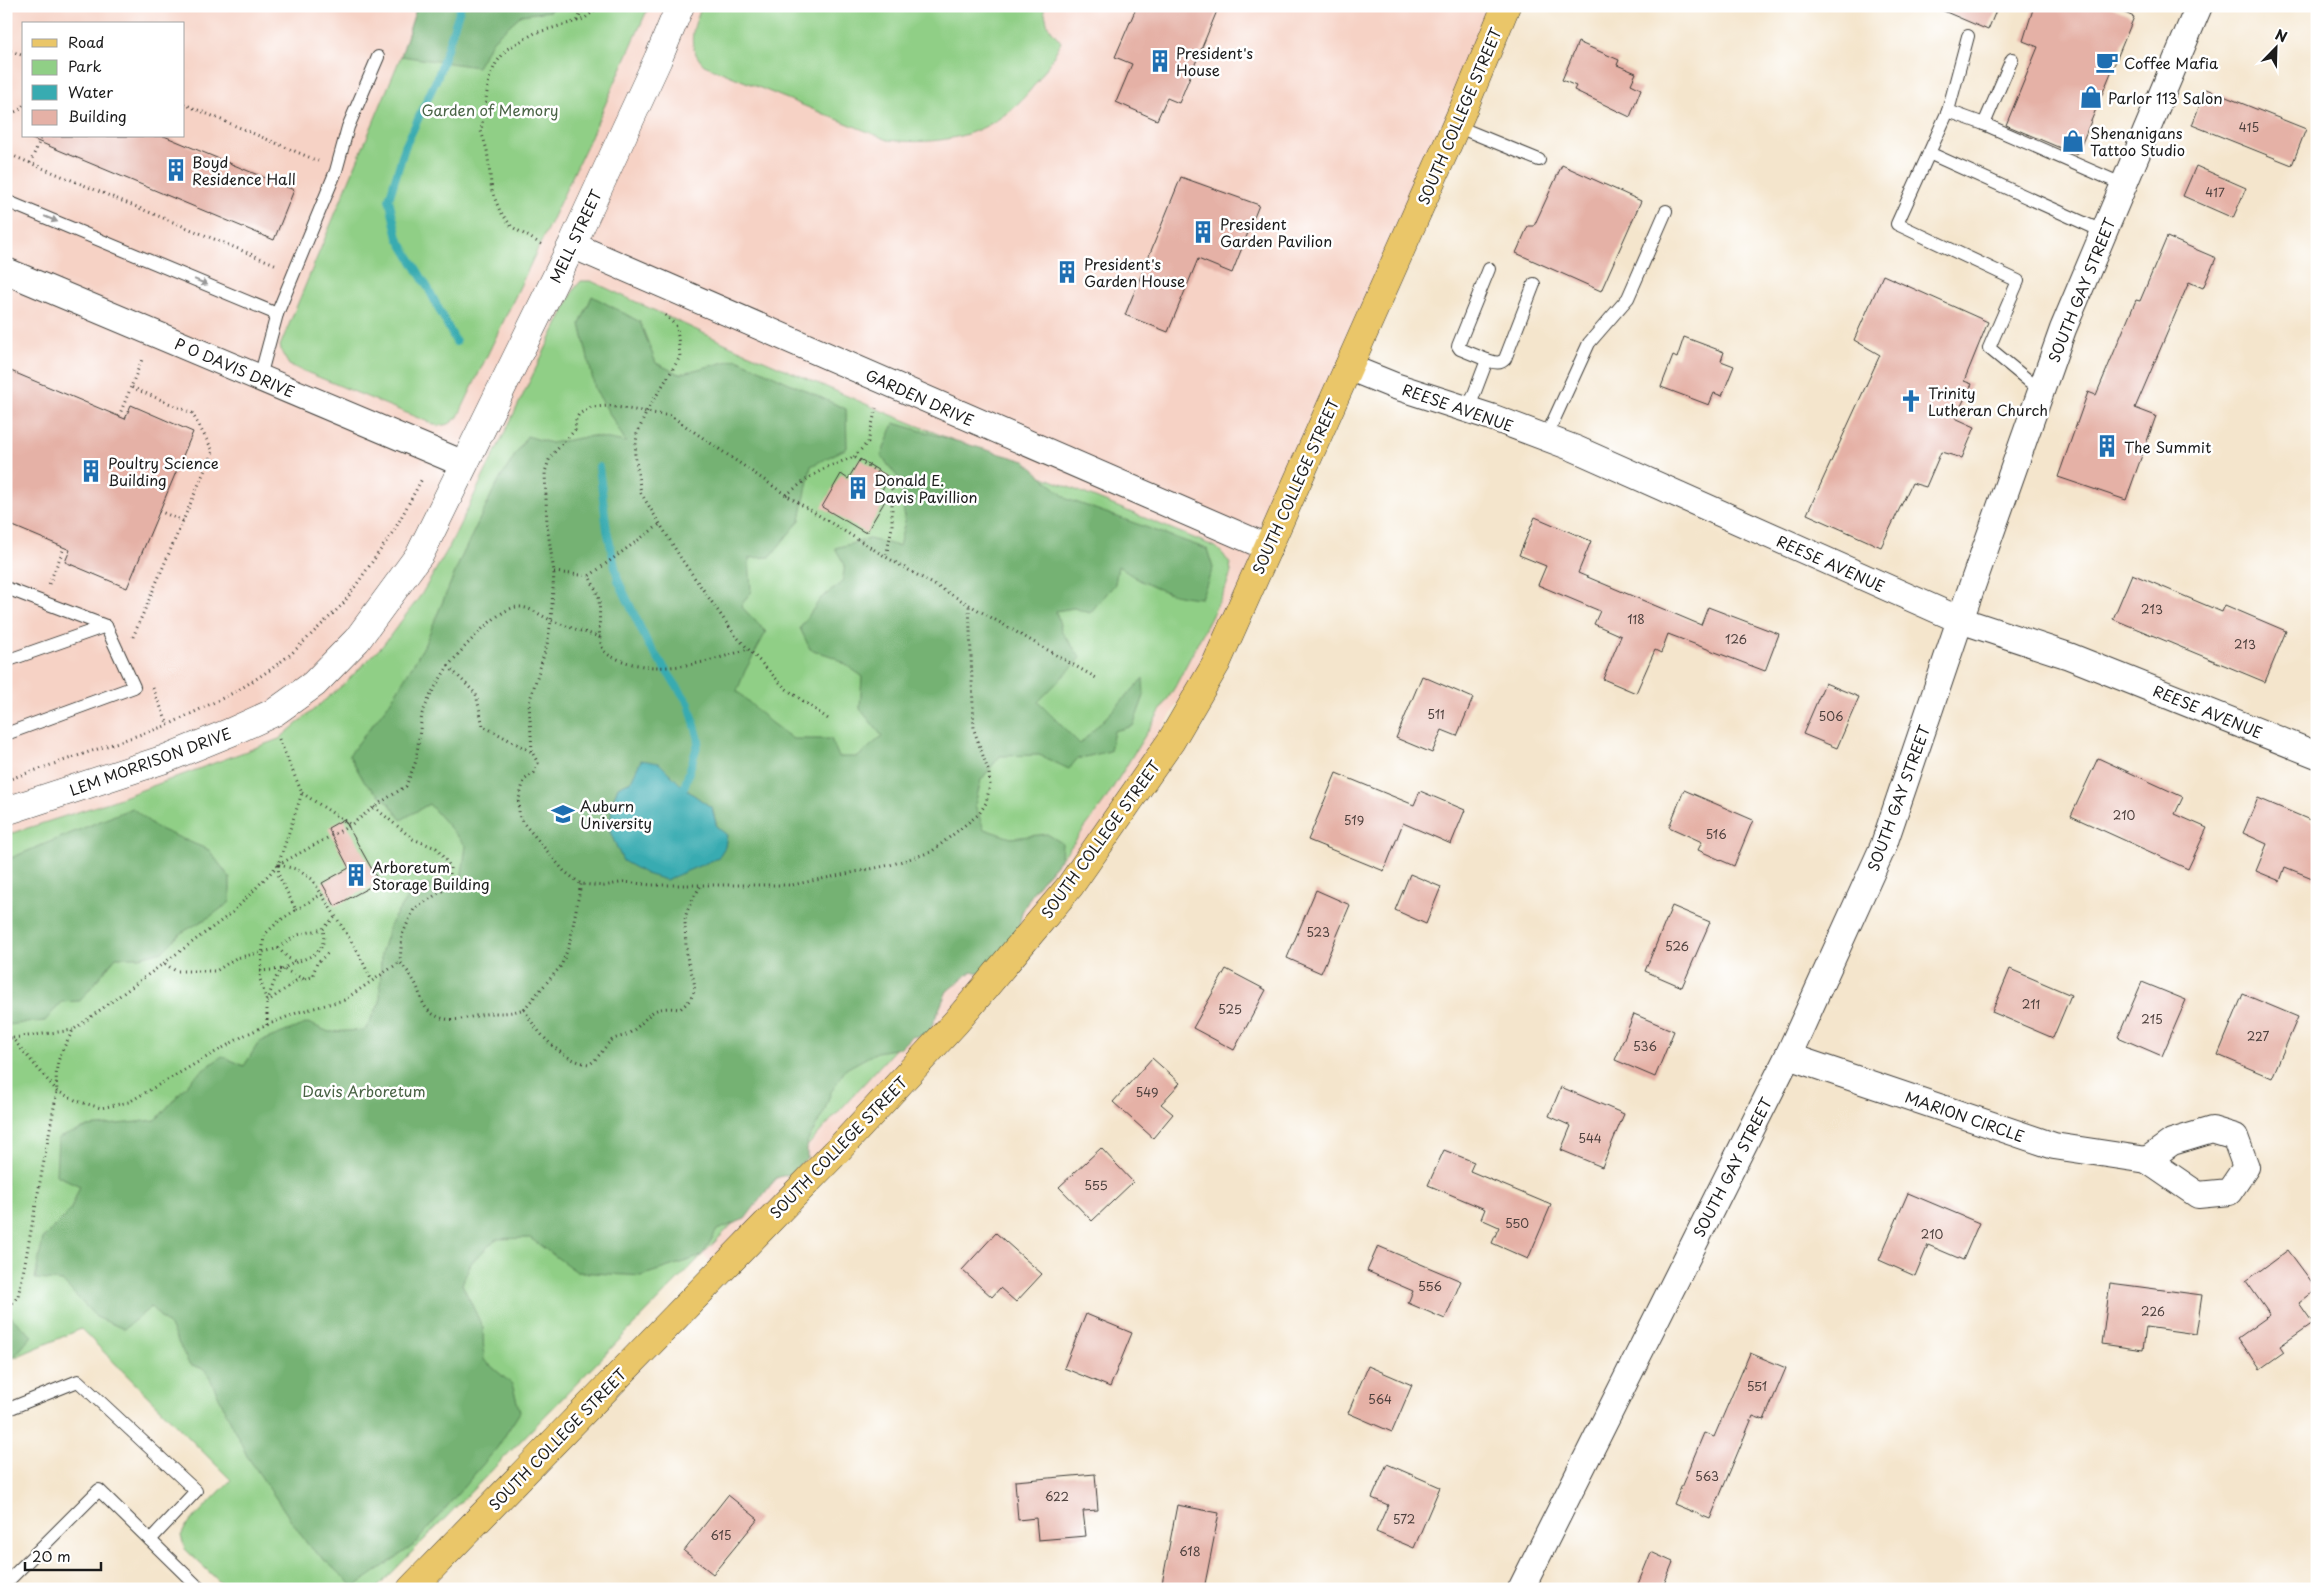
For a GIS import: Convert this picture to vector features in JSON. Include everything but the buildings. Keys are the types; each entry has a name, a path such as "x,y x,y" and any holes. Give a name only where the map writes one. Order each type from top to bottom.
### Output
{"main road":[{"name":"SOUTH COLLEGE STREET","path":"411,1589 848,1138 956,1022 1070,886 1171,741 1216,664 1269,548 1456,126 1506,6"}],"street":[{"name":"MELL STREET","path":"464,464 572,245 658,59 680,6"},
{"name":"SOUTH GAY STREET","path":"1520,1589 1788,1056 1883,847 1960,620 2063,329 2199,6"},
{"name":"GARDEN DRIVE","path":"572,245 1269,548"},
{"name":"P O DAVIS DRIVE","path":"6,271 464,464"},
{"name":"REESE AVENUE","path":"1348,367 1395,386 1546,437 1960,620 2069,656 2317,755"},
{"name":"LEM MORRISON DRIVE","path":"6,811 165,759 275,712 314,684 358,640 420,554 464,464"},
{"name":"MARION CIRCLE","path":"1788,1056 2054,1146 2147,1160"}],"lane":[{"path":"1968,36 1948,110 1898,224 2018,281 1989,348 2042,391"},
{"path":"260,378 277,314 336,171 348,127 378,57"},
{"path":"1984,124 2012,59"},
{"path":"1948,110 2124,185"},
{"path":"1456,126 1539,160"},
{"path":"1929,153 2104,232"},
{"path":"6,201 277,314"},
{"path":"1546,437 1589,343 1628,298 1666,211"},
{"path":"1489,269 1458,346 1460,350 1487,360 1501,363 1505,359 1534,284"},
{"path":"1468,410 1487,360"},
{"path":"6,588 106,626 134,687 6,734"},
{"path":"6,661 106,626"},
{"path":"6,1410 78,1381 196,1491 150,1540"},
{"path":"6,1583 100,1490 200,1589"}],"path":[{"path":"577,22 585,6"},
{"path":"541,244 512,227 500,211 492,192 481,123 488,99 489,79 496,63 507,49 535,33 584,19 600,6"},
{"path":"6,49 22,55"},
{"path":"185,104 325,164"},
{"path":"6,116 22,108"},
{"path":"30,163 41,138"},
{"path":"6,153 282,268"},
{"path":"664,314 678,327 680,357 647,411 637,434 635,454 641,494 659,525 735,635 785,688 831,721"},
{"path":"119,416 139,368"},
{"path":"131,387 192,413 213,451 133,638"},
{"path":"969,605 974,730 989,773 990,785 986,803 979,814 931,852 890,865 792,885 652,885 624,882 604,886 581,884 564,871 520,819 518,803 524,780 534,773 538,763 532,752 529,703 539,675 551,620 554,572 547,525 545,472 550,457 575,430 579,414 591,407 610,406 671,416 786,495 886,557 1098,679"},
{"path":"786,495 828,466 854,457 868,442 876,408"},
{"path":"854,457 892,485 892,527 886,557"},
{"path":"6,780 168,725 237,691 270,670 292,654 343,604 395,530 423,477"},
{"path":"159,510 183,521"},
{"path":"554,572 590,576 604,568 659,525"},
{"path":"49,584 64,548"},
{"path":"590,576 599,599 600,637 603,649 610,656 629,664 654,667 687,665 721,658 748,649"},
{"path":"6,1311 18,1296 57,1090 55,1071 60,1054 73,1030 232,914 278,865 351,825 406,786 416,761 422,714 432,692 448,666 480,632 506,610 518,607 527,608 551,620 600,637"},
{"path":"448,666 476,694 483,726 532,752"},
{"path":"279,740 302,793 351,825"},
{"path":"296,910 279,876 278,865 302,793"},
{"path":"374,807 413,839 436,848 450,866 450,878 445,889 414,909 402,935 400,962 415,982 422,1001 430,1012 447,1019 466,1020 493,1013 509,1014 524,1009 561,966 569,946 581,884"},
{"path":"278,865 296,869 312,879 358,952 372,981"},
{"path":"524,1009 530,1021 548,1042 568,1056 584,1064 590,1064 611,1040 626,1036 642,1024 655,1010 663,1008 680,1009 689,1002 695,981 686,955 685,921 690,904 701,885"},
{"path":"267,1025 267,1002 260,979 264,935 279,920 322,894"},
{"path":"165,964 176,971 216,971 236,958 278,948 297,935 323,929 336,916"},
{"path":"260,971 283,969 312,958 324,937 323,929"},
{"path":"278,948 288,958 297,963"},
{"path":"267,1002 296,981 312,977 317,963 328,953"},
{"path":"12,1038 57,1090 77,1101 100,1108 129,1102 245,1035 267,1025 299,1012 344,1000 400,962"},
{"path":"283,969 306,980"},
{"path":"267,1002 278,974 283,969"},
{"path":"6,1038 73,1030"}],"shaded area":[{"name":"Auburn University","path":"6,6 1500,6 1269,548 1070,886 720,1271 703,1254 376,1589 227,1589 185,1549 181,1536 186,1526 231,1480 81,1329 6,1361"}],"green space":[{"name":"Garden of Memory","path":"417,6 649,6 589,141 458,417 449,424 438,426 289,365 280,346 401,56"},
{"path":"417,6 554,6 550,11 521,15 493,40 477,67 401,56"},
{"path":"702,6 1043,6 1048,26 1061,42 1030,91 1012,109 992,123 970,133 946,139 918,141 888,140 704,65 694,50 692,36"},
{"name":"Davis Arboretum","path":"581,281 591,281 731,346 889,414 1216,547 1230,564 1231,572 1225,590 1175,687 1104,802 1070,848 937,1003 792,1163 376,1589 227,1589 185,1549 181,1536 186,1526 231,1480 81,1329 6,1361 6,835 112,801 279,739 345,683 383,645 421,595 448,549 575,288"},
{"name":"Davis Arboretum","path":"592,296 640,322 656,363 679,374 737,359 846,409 847,448 811,466 800,520 770,557 749,558 751,591 741,606 766,632 745,671 737,691 770,722 793,739 831,739 839,757 858,757 882,736 860,709 862,676 834,657 810,649 800,628 821,598 842,583 845,565 835,548 869,539 899,546 905,521 900,480 881,456 894,423 1025,461 1067,499 1207,549 1213,568 1201,598 1167,592 1137,579 1118,566 1115,584 1090,613 1074,608 1056,611 1062,632 1081,658 1038,702 1080,744 1143,679 1144,696 1133,726 1114,731 1110,751 1077,759 1069,769 1039,755 1000,756 981,780 975,805 984,829 1011,838 1047,834 1062,843 1061,858 1035,889 1022,912 1017,936 991,977 972,971 947,991 928,1035 911,1037 900,1048 877,1052 846,1069 831,1092 824,1112 807,1142 807,1158 790,1174 776,1178 745,1219 717,1230 703,1254 696,1258 641,1276 577,1272 530,1238 496,1239 471,1263 462,1284 483,1328 484,1360 512,1384 520,1412 497,1448 414,1545 354,1587 308,1545 247,1456 206,1370 189,1364 171,1328 151,1307 124,1329 96,1317 62,1281 35,1279 43,1238 70,1211 80,1186 56,1175 58,1138 88,1127 156,1120 194,1077 222,1056 244,1066 259,1042 308,1023 329,1032 365,1030 380,1002 381,954 391,922 414,887 461,881 466,846 429,804 401,820 389,803 365,783 349,755 391,701 424,646 461,558 495,487 527,436 551,443 592,436 626,442 595,389 580,324","holes":["631,781 684,788 712,808 717,827 610,832 612,804 618,787"]},
{"path":"132,808 157,828 209,850 230,878 230,902 211,916 181,933 163,951 140,957 116,957 80,1001 61,1002 45,1021 6,1025 6,860"},
{"path":"11,1317 32,1336 12,1359 6,1361 6,1319"}],"water":[{"path":"641,760 659,763 684,788 712,808 717,827 727,835 725,847 718,858 666,880 646,874 623,861 610,832 612,803 618,787 631,781"}],"waterway":[{"path":"456,342 428,288 398,238 389,199 405,147 438,76 461,6"},
{"path":"599,467 607,530 618,580 648,644 689,704 699,740 684,788"}],"place":[{"name":"President's House","path":"1160,61"},
{"name":"Coffee Mafia","path":"2107,62"},
{"name":"Parlor 113 Salon","path":"2091,97"},
{"name":"Shenanigans Tattoo Studio","path":"2073,141"},
{"name":"Boyd Residence Hall","path":"176,170"},
{"name":"President Garden Pavilion","path":"1203,232"},
{"name":"President's Garden House","path":"1067,272"},
{"name":"Trinity Lutheran Church","path":"1911,401"},
{"name":"The Summit","path":"2107,446"},
{"name":"Poultry Science Building","path":"91,471"},
{"name":"Donald E. Davis Pavillion","path":"858,488"},
{"name":"Auburn University","path":"563,814"},
{"name":"Arboretum Storage Building","path":"356,875"}]}
